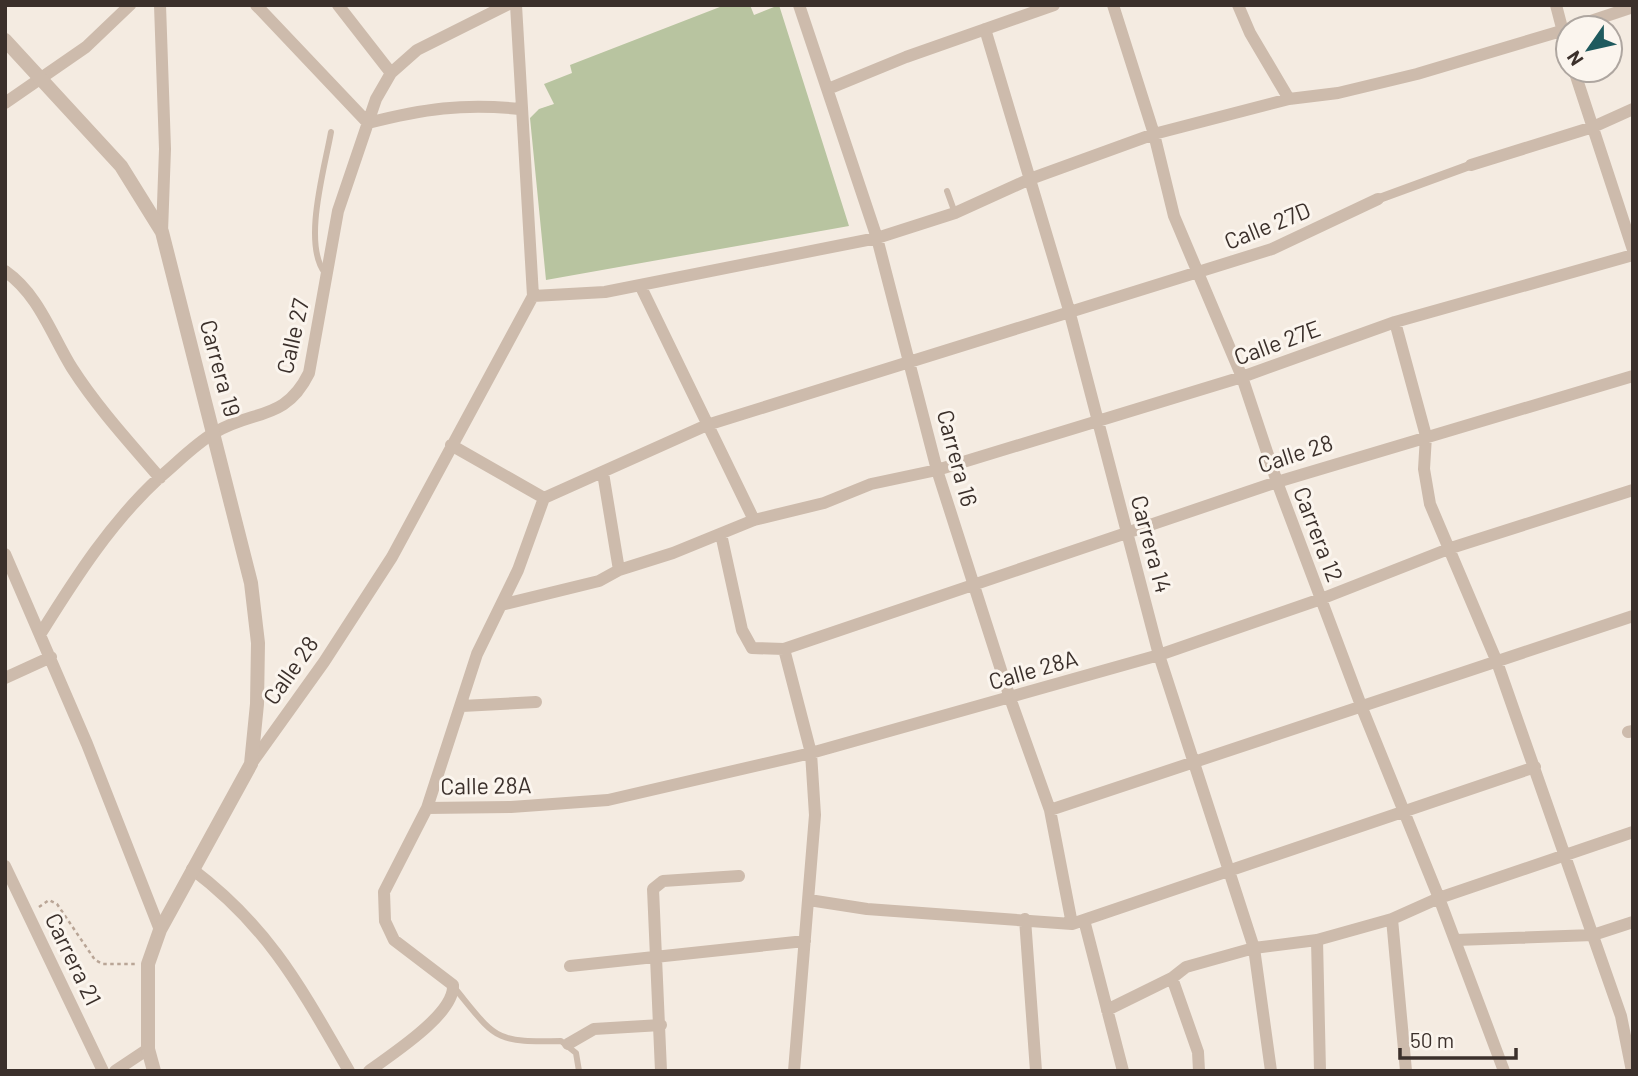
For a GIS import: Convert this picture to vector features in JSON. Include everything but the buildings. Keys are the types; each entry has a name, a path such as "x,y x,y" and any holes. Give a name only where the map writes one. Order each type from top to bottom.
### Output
{"street":[{"path":"5,103 86,47 130,5"},
{"path":"160,5 165,149 162,232"},
{"path":"256,5 368,123 423,108 455,105 520,109"},
{"path":"338,5 391,73"},
{"name":"Calle 27","path":"41,633 76,577 116,523 160,478 215,432 286,405 300,391 309,373 338,211 376,99 391,73 416,50 507,5"},
{"path":"516,5 533,296 593,293 640,285 877,237 955,213 1030,179 1154,134 1289,99 1338,93 1417,74 1554,33"},
{"name":"Carrera 16","path":"799,5 877,237 937,470 1010,698 1050,810 1078,922 1107,1010 1123,1071"},
{"path":"828,89 1054,5"},
{"name":"Carrera 12","path":"1113,5 1154,134 1171,206 1196,274 1242,377 1277,482 1362,708 1456,940 1504,1071"},
{"path":"1238,5 1289,99"},
{"path":"1612,14 1633,7"},
{"name":"Carrera 14","path":"985,29 1069,310 1095,420 1129,533 1159,654 1254,948 1271,1071"},
{"name":"Carrera 19","path":"5,40 121,166 162,232 215,432 251,583 258,643 257,704 251,764"},
{"path":"1579,84 1633,253"},
{"name":"Calle 27D","path":"544,498 707,425 911,363 1069,310 1272,249 1378,200 1471,165 1593,127 1633,109"},
{"name":"Calle 27E","path":"937,470 1242,377 1395,322 1633,253"},
{"path":"5,271 32,295 72,367 96,403 160,478"},
{"path":"640,285 754,520"},
{"name":"Calle 28","path":"148,1049 148,964 160,930 251,764 324,662 393,557 533,296"},
{"path":"1395,322 1426,436 1424,469 1430,504 1451,548 1497,662 1593,935 1627,1015 1632,1071"},
{"name":"Calle 28","path":"973,583 1277,482 1633,376"},
{"path":"369,1071 445,1010 453,994 453,985 394,940 385,921 384,892 427,808 477,654 501,605 544,498 451,445"},
{"path":"501,605 599,581 619,570 754,520 824,503 871,484 937,470"},
{"path":"603,473 619,570"},
{"name":"Calle 28A","path":"427,808 511,807 608,800 811,753 1159,654 1321,599 1451,548 1633,491"},
{"path":"720,534 742,630 752,648 784,649 973,583"},
{"path":"5,554 51,657 160,930"},
{"path":"1050,810 1195,764 1633,616"},
{"path":"784,649 811,753 815,815 794,1071"},
{"path":"5,678 51,657"},
{"path":"462,706 536,702"},
{"path":"809,900 867,909 1078,922 1535,767"},
{"path":"1107,1010 1172,978 1186,967 1254,948 1317,940 1392,919 1439,898 1633,832"},
{"name":"Carrera 21","path":"5,866 103,1071"},
{"path":"192,869 243,911 274,946 299,982 349,1071"},
{"path":"661,1071 653,889 663,881 739,876"},
{"path":"1025,919 1036,1071"},
{"path":"1392,919 1406,1071"},
{"path":"1456,940 1593,935 1633,922"},
{"path":"1317,940 1320,1071"},
{"path":"570,966 805,942"},
{"path":"1172,978 1198,1052 1199,1071"},
{"path":"569,1044 594,1029 661,1025"},
{"path":"115,1071 148,1049 154,1071"}],"lane":[{"path":"327,275 316,258 316,225 331,132"},
{"path":"947,191 955,213"},
{"path":"453,985 495,1035 509,1040 561,1041 569,1044 576,1053 579,1071"}],"path":[{"path":"49,900 57,904 95,960 103,964 148,964"}],"green space":[{"path":"725,5 750,5 754,15 779,5 849,226 546,280 530,118 539,109 554,104 544,84 572,73 570,65"}]}
